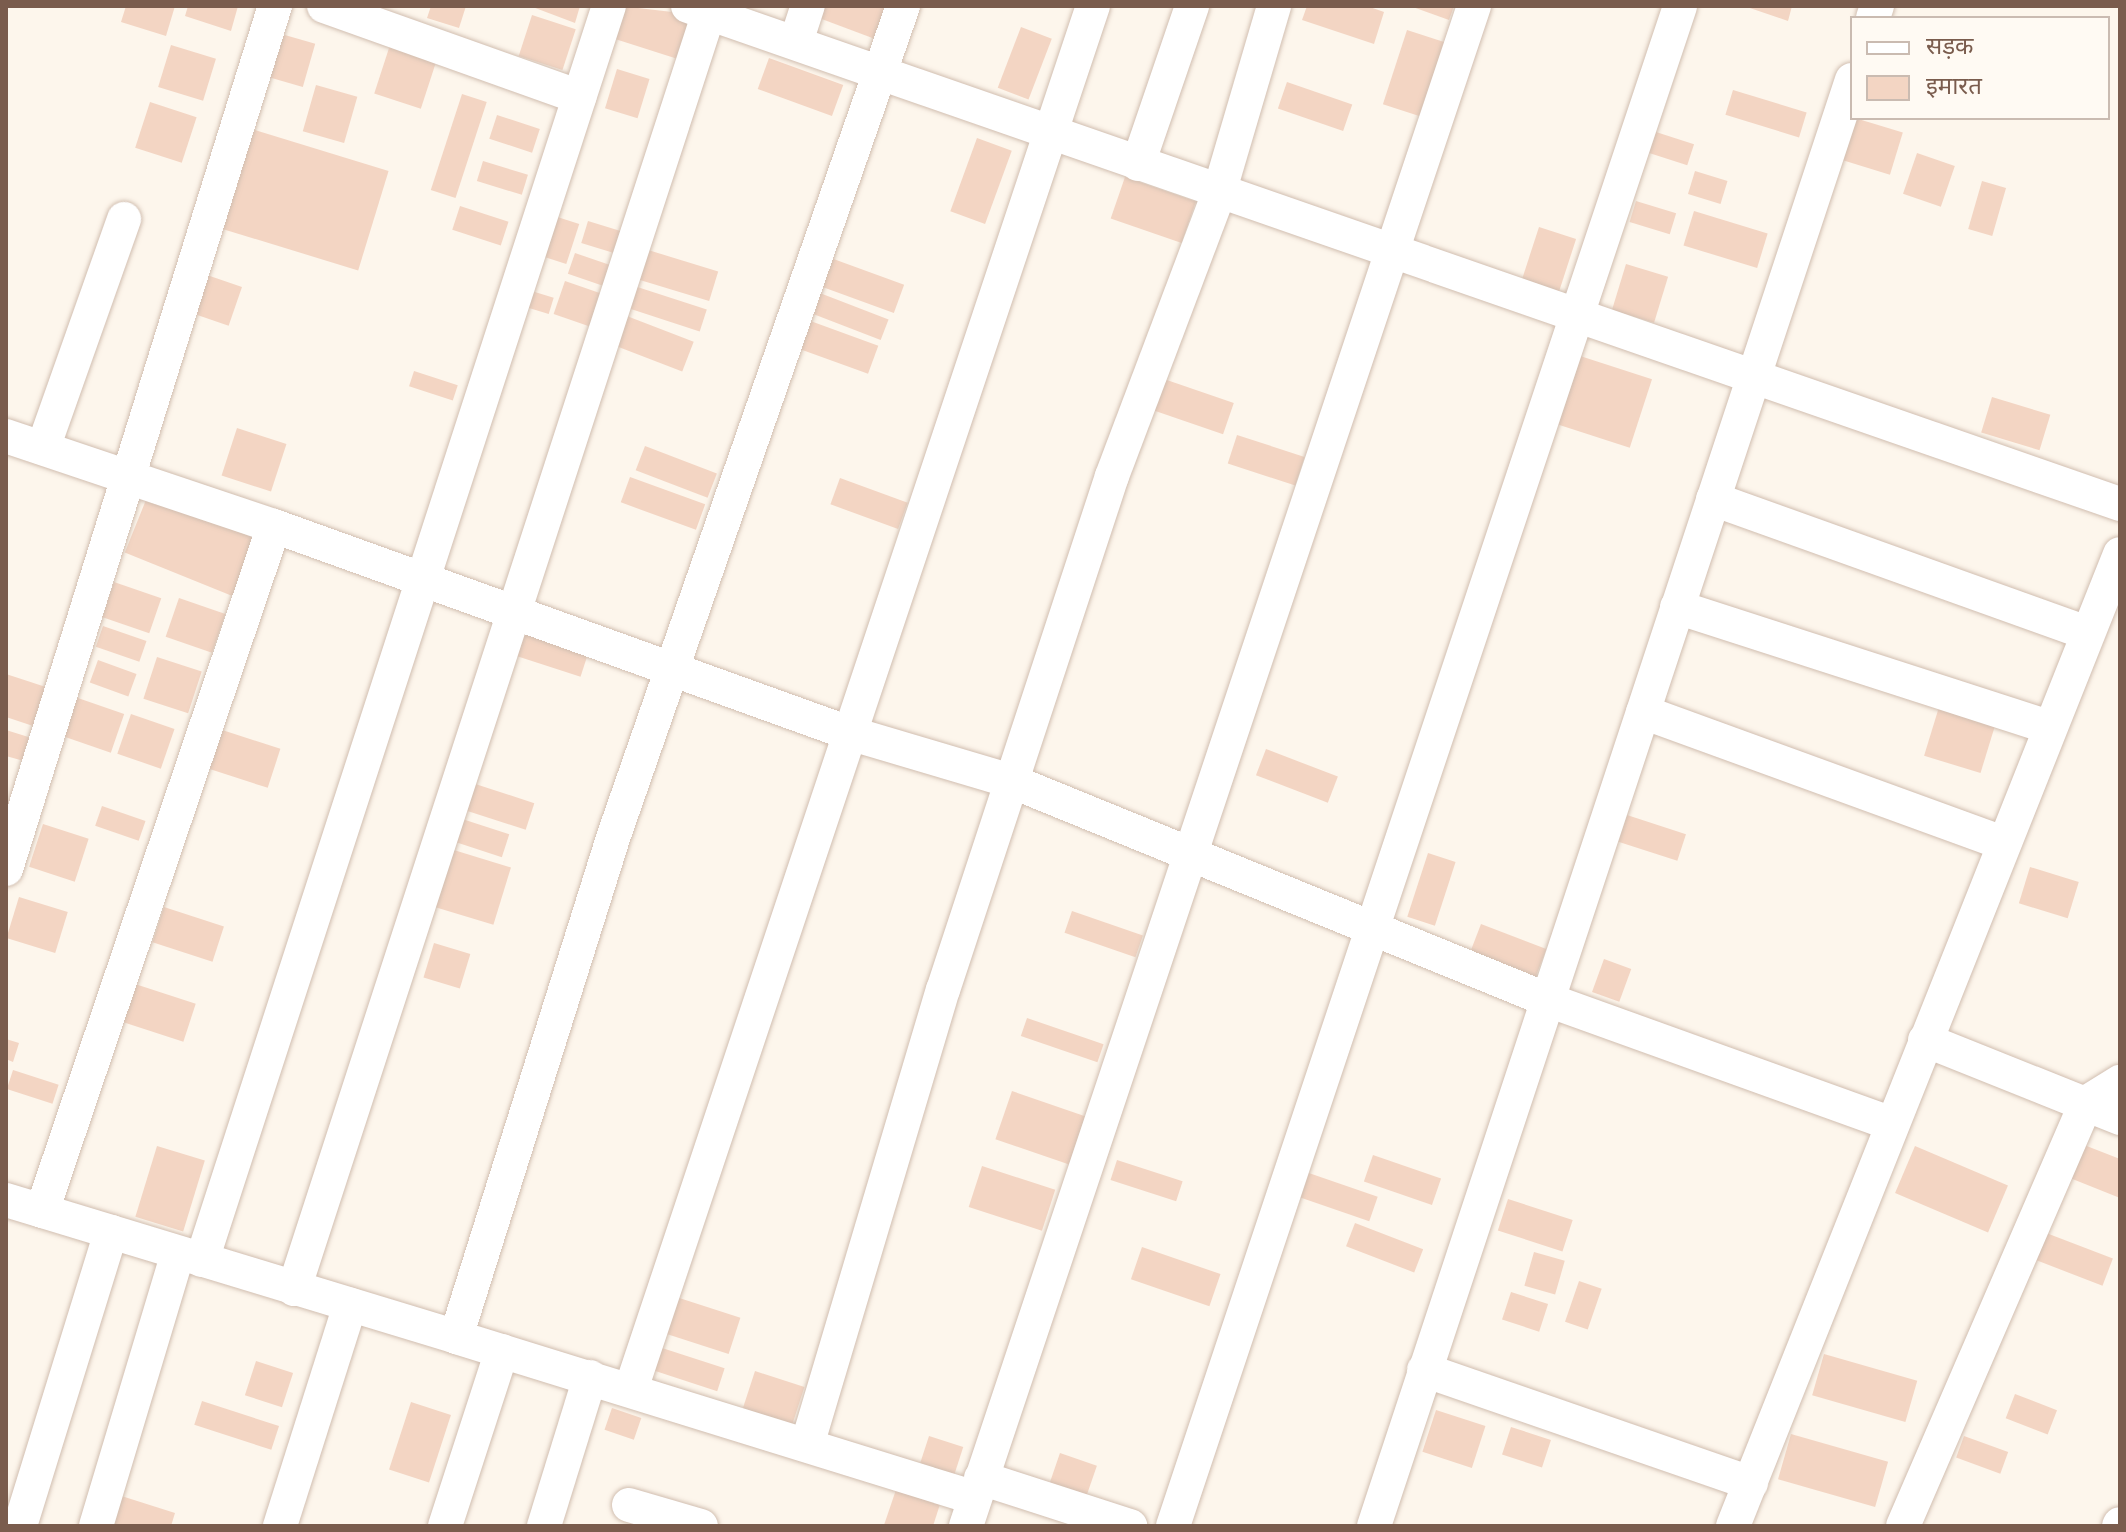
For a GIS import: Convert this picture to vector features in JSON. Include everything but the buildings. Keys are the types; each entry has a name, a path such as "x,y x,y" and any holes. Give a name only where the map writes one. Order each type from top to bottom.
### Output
{"street":[{"path":"6,869 275,6"},
{"path":"324,6 579,97"},
{"path":"96,1526 424,574 609,6"},
{"path":"796,42 808,6"},
{"path":"456,1337 672,669 903,6"},
{"path":"631,1389 1093,6"},
{"path":"1138,164 1192,6"},
{"path":"808,1442 1011,781 1112,476 1219,193 1274,6"},
{"path":"974,1501 1474,6"},
{"path":"1173,1526 1680,6"},
{"path":"294,1289 515,608 702,8 1219,193 2120,504"},
{"path":"1374,1526 1850,86"},
{"path":"43,448 124,219"},
{"path":"6,436 424,574 849,733 1011,781 1193,850 1370,930 1548,1000 1892,1124"},
{"path":"1713,499 2088,633"},
{"path":"42,1211 274,526"},
{"path":"1733,1526 2120,554"},
{"path":"1677,607 2049,727"},
{"path":"1643,712 2003,843"},
{"path":"1925,1040 2120,1118"},
{"path":"1903,1526 2086,1103 2120,1082"},
{"path":"6,1200 808,1442 974,1501 1130,1526"},
{"path":"20,1526 111,1232"},
{"path":"280,1526 350,1305"},
{"path":"445,1526 502,1351"},
{"path":"1424,1370 1751,1483"},
{"path":"544,1526 590,1377"},
{"path":"629,1505 701,1526"}]}
